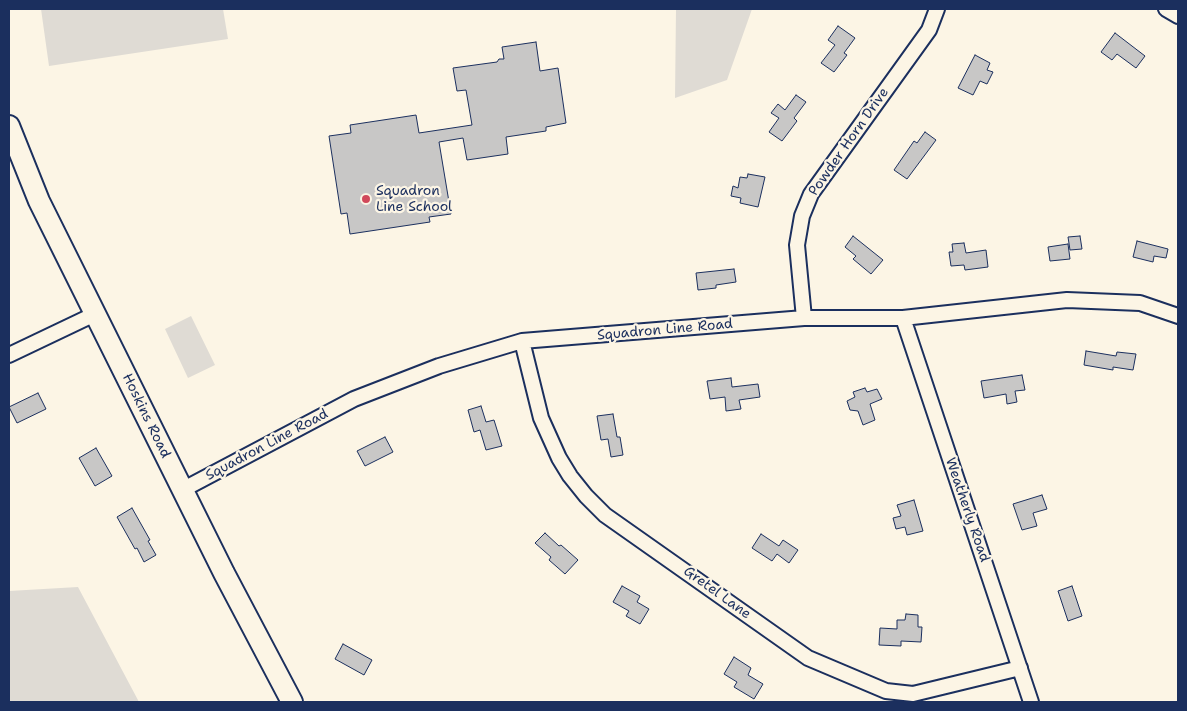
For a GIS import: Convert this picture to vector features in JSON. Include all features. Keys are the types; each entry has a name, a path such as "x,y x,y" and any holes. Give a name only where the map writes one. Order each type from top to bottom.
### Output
{"street":[{"name":"Powder Horn Drive","path":"804,318 797,245 802,216 811,194 929,30 938,9"},
{"path":"1166,9 1178,16"},
{"name":"Hoskins Road","path":"9,126 39,201 182,490 292,702"},
{"name":"Squadron Line Road","path":"182,490 354,398 439,366 522,341 804,318 903,318 1066,300 1140,303 1178,316"},
{"path":"9,355 95,314"},
{"name":"Weatherly Road","path":"903,318 1031,702"},
{"name":"Gretel Lane","path":"522,341 541,418 559,458 586,496 605,515 808,658 886,691 913,694 1020,668"}],"shaded area":[{"path":"41,9 223,9 228,39 49,66"},
{"path":"676,9 752,9 727,80 675,98"},
{"path":"191,316 215,365 188,378 165,329"},
{"path":"78,587 139,702 9,702 9,591"}],"building":[{"path":"838,26 855,38 844,53 847,55 834,72 821,63 835,45 828,40"},
{"path":"1115,33 1145,56 1136,68 1117,54 1112,60 1101,52"},
{"path":"536,42 540,71 558,68 566,123 546,127 546,131 506,137 508,154 467,160 463,138 439,142 451,214 429,217 430,222 350,234 347,213 341,214 329,136 351,133 350,125 416,115 419,133 472,125 466,90 457,91 453,68 497,62 499,59 504,59 502,47"},
{"path":"975,55 990,63 987,70 993,72 987,84 980,81 973,95 958,88"},
{"path":"796,95 806,102 794,118 797,121 782,141 769,132 779,118 771,113 778,104 785,110"},
{"path":"925,132 936,140 907,179 894,170 914,141 917,143"},
{"path":"748,174 765,177 758,207 740,203 741,198 731,196 733,186 738,188 740,177 747,178"},
{"path":"853,236 883,260 871,274 853,259 856,256 845,247"},
{"path":"1080,236 1082,249 1070,250 1068,237"},
{"path":"1137,241 1168,249 1166,258 1154,256 1153,262 1133,257"},
{"path":"964,243 966,253 986,250 988,267 965,270 964,265 951,266 949,252 953,252 952,244"},
{"path":"1068,244 1070,259 1050,261 1048,247"},
{"path":"734,269 736,282 716,285 716,288 698,290 696,273"},
{"path":"1086,351 1116,356 1117,352 1136,354 1133,370 1113,367 1113,370 1084,365"},
{"path":"1022,375 1025,390 1015,391 1017,402 1007,404 1006,394 984,398 981,381"},
{"path":"731,378 732,387 758,384 760,397 739,400 741,409 726,411 725,397 710,399 707,381"},
{"path":"865,388 867,392 877,389 882,399 870,404 875,420 863,425 858,411 850,410 847,401 855,397 853,392"},
{"path":"38,393 46,409 17,423 9,407"},
{"path":"481,406 486,422 494,420 502,446 486,450 480,430 474,432 468,410"},
{"path":"613,414 617,437 620,437 623,455 611,457 608,439 601,440 597,416"},
{"path":"385,437 393,452 365,466 357,451"},
{"path":"96,448 112,476 95,486 79,458"},
{"path":"1042,495 1047,509 1033,513 1037,526 1022,530 1013,504"},
{"path":"914,500 923,531 907,535 905,527 896,529 893,518 901,516 897,505"},
{"path":"132,508 156,555 144,562 117,517"},
{"path":"545,533 578,560 565,574 549,560 551,557 535,543"},
{"path":"761,534 779,546 783,540 798,550 789,563 777,554 772,561 752,548"},
{"path":"622,586 640,596 637,602 649,609 640,624 626,616 629,611 613,602"},
{"path":"1072,586 1082,616 1068,621 1058,591"},
{"path":"906,614 918,615 918,627 922,627 921,642 901,641 901,646 879,645 880,628 897,629 897,620 905,620"},
{"path":"343,644 372,660 364,675 335,659"},
{"path":"734,657 751,668 748,675 763,684 754,699 734,687 737,682 724,674"}],"place":[{"name":"Squadron Line School","path":"366,199"}]}
